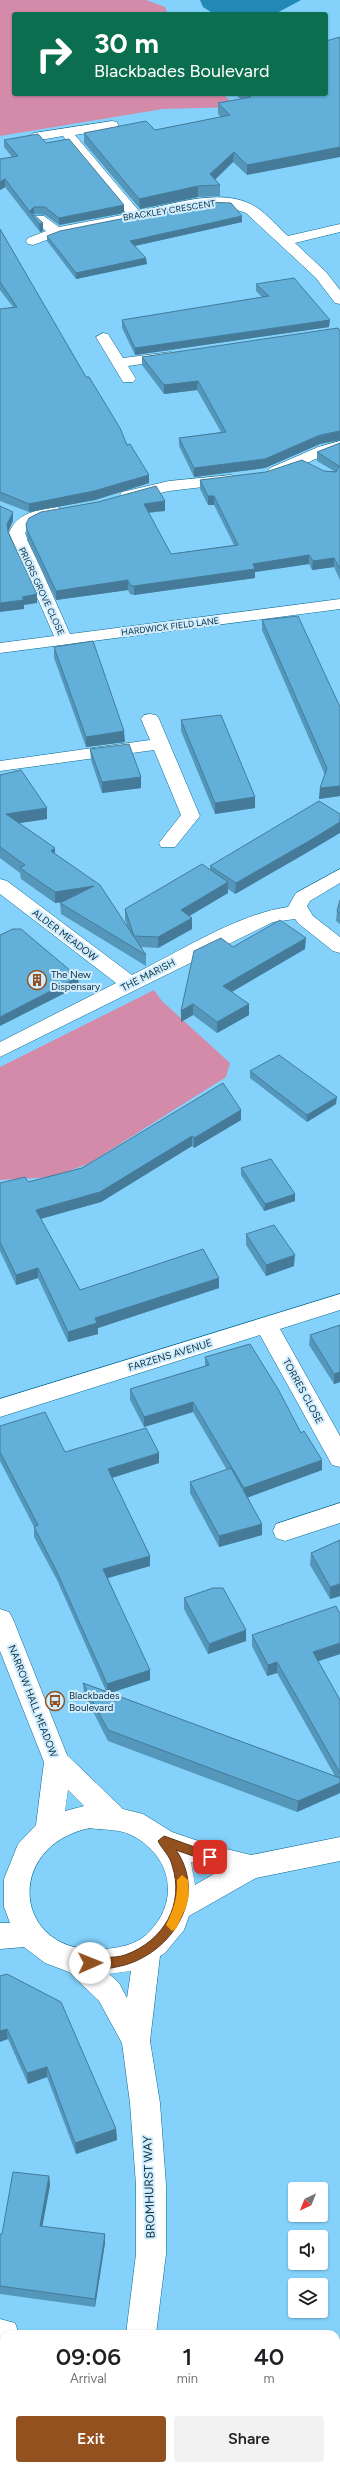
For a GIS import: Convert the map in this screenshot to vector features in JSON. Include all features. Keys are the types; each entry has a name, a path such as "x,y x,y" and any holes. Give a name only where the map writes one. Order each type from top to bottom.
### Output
{"street":[{"path":"34,137 112,125"},
{"path":"66,132 135,215"},
{"name":"BRACKLEY CRESCENT","path":"33,241 56,232 135,215 206,202 231,203 251,210 286,241 321,275 340,300"},
{"path":"39,219 56,232"},
{"path":"286,241 340,228"},
{"path":"103,337 128,379"},
{"path":"118,363 182,354"},
{"path":"111,501 150,489 253,476 288,468 310,465 330,447 340,446"},
{"path":"10,511 27,519 73,510"},
{"name":"PRIORS GROVE CLOSE","path":"27,519 18,526 18,540 64,639"},
{"name":"HARDWICK FIELD LANE","path":"0,648 339,605"},
{"path":"150,719 191,816 168,843"},
{"path":"0,766 160,744"},
{"path":"340,875 303,897 299,901 299,912 311,925 340,947"},
{"name":"ALDER MEADOW","path":"0,886 130,984"},
{"name":"THE MARISH","path":"0,1050 254,922 270,916 299,912"},
{"name":"FARZENS AVENUE","path":"0,1408 340,1302"},
{"name":"TORRES CLOSE","path":"266,1325 340,1458"},
{"path":"285,1531 340,1513"},
{"name":"NARROW HALL MEADOW","path":"0,1619 57,1762 113,1816"},
{"name":"NARROW HALL MEADOW","path":"48,1831 54,1800 57,1762"},
{"path":"90,1816 113,1816 132,1820 149,1829 164,1841 172,1851 181,1871 183,1895 173,1924 161,1939 147,1951 125,1960 102,1964 64,1959 52,1952 31,1934 21,1917 16,1899 8,1887 32,1846 48,1831 68,1821 90,1816"},
{"path":"164,1841 210,1857 251,1867"},
{"path":"180,1907 251,1867 340,1849"},
{"path":"0,1936 31,1934"},
{"name":"BROMHURST WAY","path":"142,2330 151,2254 151,2185 145,2103 136,2041 147,1951"},
{"name":"BROMHURST WAY","path":"78,1962 109,1992 136,2041"}],"shaded area":[{"path":"0,0 146,0 165,7 167,12 12,12 12,96 224,96 238,107 163,109 0,136"},
{"path":"154,990 162,1001 230,1063 226,1077 88,1164 52,1177 0,1180 0,1067"}],"water":[{"path":"200,0 301,0 279,12 211,12 203,7"}],"building":[{"path":"340,37 340,147 247,165 234,152 210,174 220,185 198,186 139,199 84,133 146,121 155,130 230,115 218,103 251,97 250,96 328,96 328,40"},
{"path":"38,134 46,143 69,139 124,205 59,218 45,207 34,207 30,211 43,223 39,224 5,179 0,182 0,159 18,156 4,140"},
{"path":"206,202 231,203 242,216 130,241 146,258 76,273 47,236 60,231"},
{"path":"0,229 86,377 89,377 120,428 127,445 130,444 149,475 94,491 29,504 0,492 0,309 17,307 0,282"},
{"path":"294,278 330,320 135,348 122,320 269,296 256,284"},
{"path":"338,328 340,331 340,431 320,435 265,459 194,468 179,438 226,432 198,381 164,385 142,357"},
{"path":"340,443 340,569 334,558 313,561 309,555 253,564 255,569 134,586 130,585 128,580 56,591 27,530 26,524 29,518 41,512 98,502 156,486 165,501 144,504 171,554 238,545 214,496 208,496 200,480 266,472 302,460 324,471 336,472 339,466 317,452"},
{"path":"0,506 13,512 7,524 8,532 37,594 22,597 24,600 0,603"},
{"path":"298,616 340,707 340,786 320,788 327,768 262,620"},
{"path":"93,641 124,731 86,737 54,647"},
{"path":"221,715 255,797 215,803 181,720"},
{"path":"129,744 141,777 102,782 90,749"},
{"path":"21,770 47,808 6,814 55,848 51,851 100,885 146,955 60,903 94,886 55,892 20,868 25,865 0,847 0,775"},
{"path":"319,801 340,814 340,822 236,883 210,866"},
{"path":"202,864 228,882 181,910 192,918 158,937 134,936 125,909"},
{"path":"340,900 340,913 337,911"},
{"path":"280,920 306,938 223,986 249,1004 217,1022 193,1004 181,1011 194,951 221,938 233,947"},
{"name":"The New Dispensary","path":"13,929 21,929 78,977 0,1017 0,935"},
{"path":"279,1055 337,1097 307,1115 250,1071"},
{"path":"223,1083 241,1110 194,1138 192,1136 100,1192 36,1210 80,1290 203,1249 219,1278 95,1318 97,1323 68,1332 38,1268 16,1275 0,1242 0,1183 25,1177 28,1182 82,1168"},
{"path":"271,1159 295,1194 265,1204 241,1168"},
{"path":"274,1225 295,1255 266,1265 246,1234"},
{"path":"340,1325 340,1372 334,1374 310,1335"},
{"path":"250,1344 278,1389 301,1433 304,1431 322,1460 244,1488 193,1402 144,1417 130,1389 209,1365 205,1357"},
{"path":"45,1412 65,1452 146,1428 159,1453 108,1469 150,1556 103,1569 150,1670 107,1684 56,1570 34,1527 38,1525 0,1452 0,1426"},
{"path":"231,1468 262,1524 219,1536 190,1482"},
{"path":"340,1540 340,1584 330,1587 311,1553"},
{"path":"213,1588 223,1588 246,1630 209,1644 184,1598"},
{"path":"336,1606 340,1614 340,1643 313,1652 340,1700 340,1773 277,1662 268,1665 252,1635"},
{"path":"83,1683 340,1778 340,1783 298,1801 108,1730"},
{"path":"7,1974 61,2002 116,2129 75,2143 47,2067 27,2073 7,2029 0,2031 0,1976"},
{"path":"13,2172 49,2176 40,2226 105,2234 95,2299 0,2286 0,2234 2,2234"}],"slow traffic":[{"path":"172,1925 180,1907 183,1895 182,1880"}],"place":[{"name":"The New Dispensary","path":"37,980"},
{"name":"Blackbades Boulevard","path":"55,1701"}],"route":[{"path":"90,1963 102,1964 125,1960 147,1951 161,1939 173,1924 180,1907 183,1895 183,1884 181,1871 177,1861 172,1851 164,1841 210,1857"}]}
